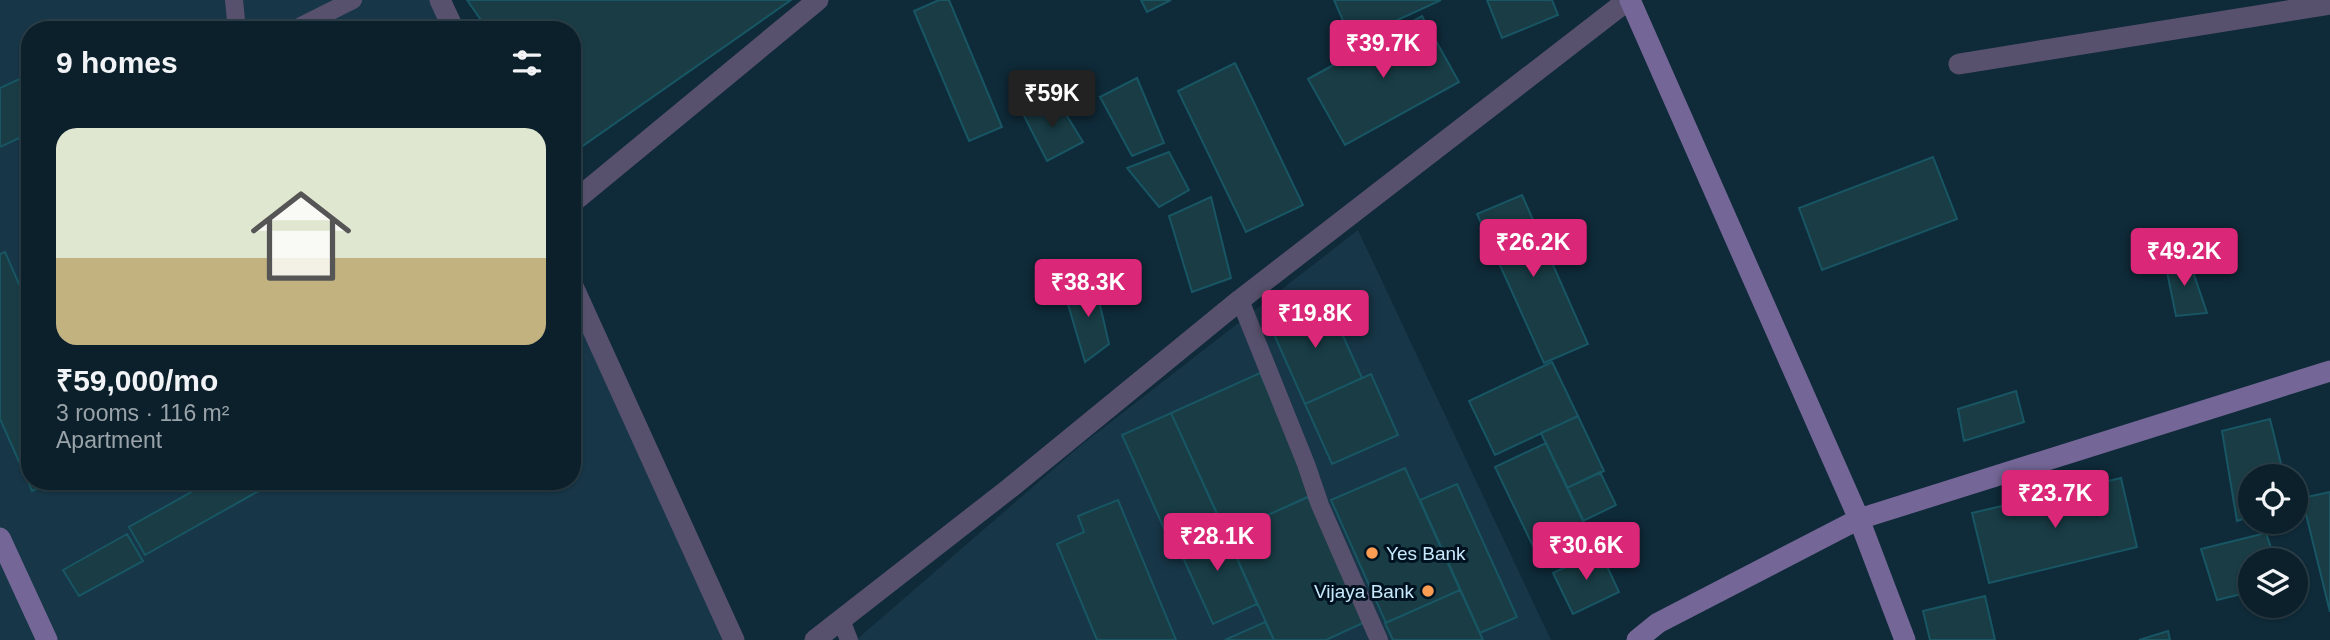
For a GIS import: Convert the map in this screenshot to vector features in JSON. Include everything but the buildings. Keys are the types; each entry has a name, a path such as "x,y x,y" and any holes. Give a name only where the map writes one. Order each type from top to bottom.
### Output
{"main road":[{"path":"1629,0 1859,519 1905,640"},
{"path":"1637,640 1658,623 1859,519 2330,370"},
{"path":"0,538 47,640"}],"street":[{"path":"440,0 450,21"},
{"path":"581,196 818,0"},
{"path":"815,640 845,630 1010,488 1240,300 1629,0"},
{"path":"1959,64 2330,4"},
{"path":"581,304 734,640"}],"lane":[{"path":"234,0 236,21"},
{"path":"311,21 354,0"},
{"path":"1240,300 1320,505 1379,640"}],"shaded area":[{"path":"0,0 443,0 452,21 21,21 21,490 581,490 581,303 735,640 0,640"},
{"path":"1358,230 1551,640 856,640 1080,446"}],"place":[{"name":"Yes Bank","path":"1372,553"},
{"name":"Vijaya Bank","path":"1428,591"}]}
